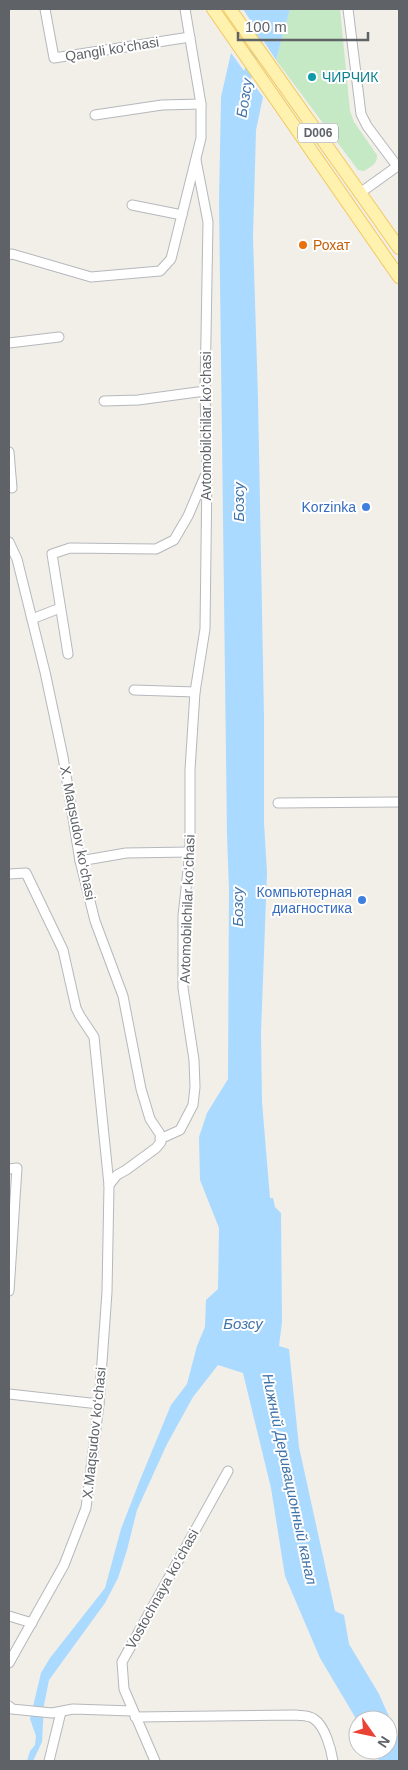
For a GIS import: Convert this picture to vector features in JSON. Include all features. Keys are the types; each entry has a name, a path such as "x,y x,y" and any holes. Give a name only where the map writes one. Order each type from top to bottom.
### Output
{"main road":[{"name":"D006","path":"213,9 399,277"},
{"name":"D006","path":"233,13 399,248"},
{"path":"346,203 360,193"}],"street":[{"name":"Qangli ko‘chasi","path":"45,9 54,58 190,37"},
{"path":"9,255 12,254 91,277 160,271 171,259 201,138 201,104 185,9"},
{"path":"348,9 361,114 367,126 398,166 360,193"},
{"path":"95,116 162,106 201,104"},
{"name":"Avtomobilchilar ko‘chasi","path":"160,1140 180,1130 193,1106 195,1087 194,1060 183,988 184,916 190,852 190,770 195,692 205,629 207,472 204,391 208,222 196,160"},
{"path":"132,205 182,215"},
{"path":"9,343 59,338"},
{"path":"104,401 138,400 204,391"},
{"path":"9,452 12,488"},
{"path":"68,654 52,554 70,548 156,548 174,540 188,516 207,472"},
{"name":"X. Maqsudov ko‘chasi","path":"9,542 17,559 32,619 63,757 80,861 95,921 123,996 141,1089 150,1119 160,1134 160,1140"},
{"path":"32,619 60,608"},
{"path":"134,690 195,692"},
{"path":"278,803 399,802"},
{"path":"80,861 126,852 190,852"},
{"name":"X.Maqsudov ko‘chasi","path":"9,874 26,873 63,950 76,1008 94,1037 109,1185 107,1292 99,1404 86,1508 64,1565 9,1663"},
{"path":"109,1185 117,1175 156,1148 160,1140"},
{"path":"9,1169 17,1168 9,1291"},
{"path":"9,1394 99,1404"},
{"name":"Vostochnaya ko‘chasi","path":"155,1761 133,1714 124,1689 122,1662 228,1471"},
{"path":"9,1616 32,1622"},
{"path":"10,1708 57,1712 73,1709 133,1714 306,1716 316,1720 330,1744 333,1761"},
{"path":"49,1761 57,1712"}],"green space":[{"path":"290,9 340,9 350,111 354,122 377,155 375,163 364,171 358,170 276,60"}],"water":[{"path":"243,9 290,9 276,60"},
{"name":"Бозсу","path":"231,53 263,97 256,130 253,237 264,717 264,823 267,872 261,1033 262,1102 270,1198 273,1198 275,1207 281,1213 282,1322 279,1346 289,1349 299,1447 335,1611 344,1615 349,1644 379,1694 386,1710 351,1710 320,1658 285,1576 271,1488 243,1373 218,1365 193,1397 167,1444 137,1510 118,1578 105,1603 49,1680 44,1705 42,1742 33,1761 27,1761 30,1751 35,1745 36,1736 30,1719 41,1673 50,1658 105,1588 121,1529 140,1480 171,1405 187,1384 197,1346 205,1327 206,1300 218,1289 219,1228 200,1180 199,1137 207,1113 228,1079 229,890 219,201 221,97"},
{"name":"Бозсу","path":"398,1737 399,1761 379,1761 398,1760"}],"waterway":[{"name":"Бозсу","path":"244,87 267,9"}],"place":[{"name":"ЧИРЧИК","path":"312,77"},
{"name":"Рохат","path":"303,245"},
{"name":"Korzinka","path":"366,507"},
{"name":"Компьютерная диагностика","path":"362,900"}],"water label":[{"name":"Нижний Деривационный канал","path":"290,1479"}]}
